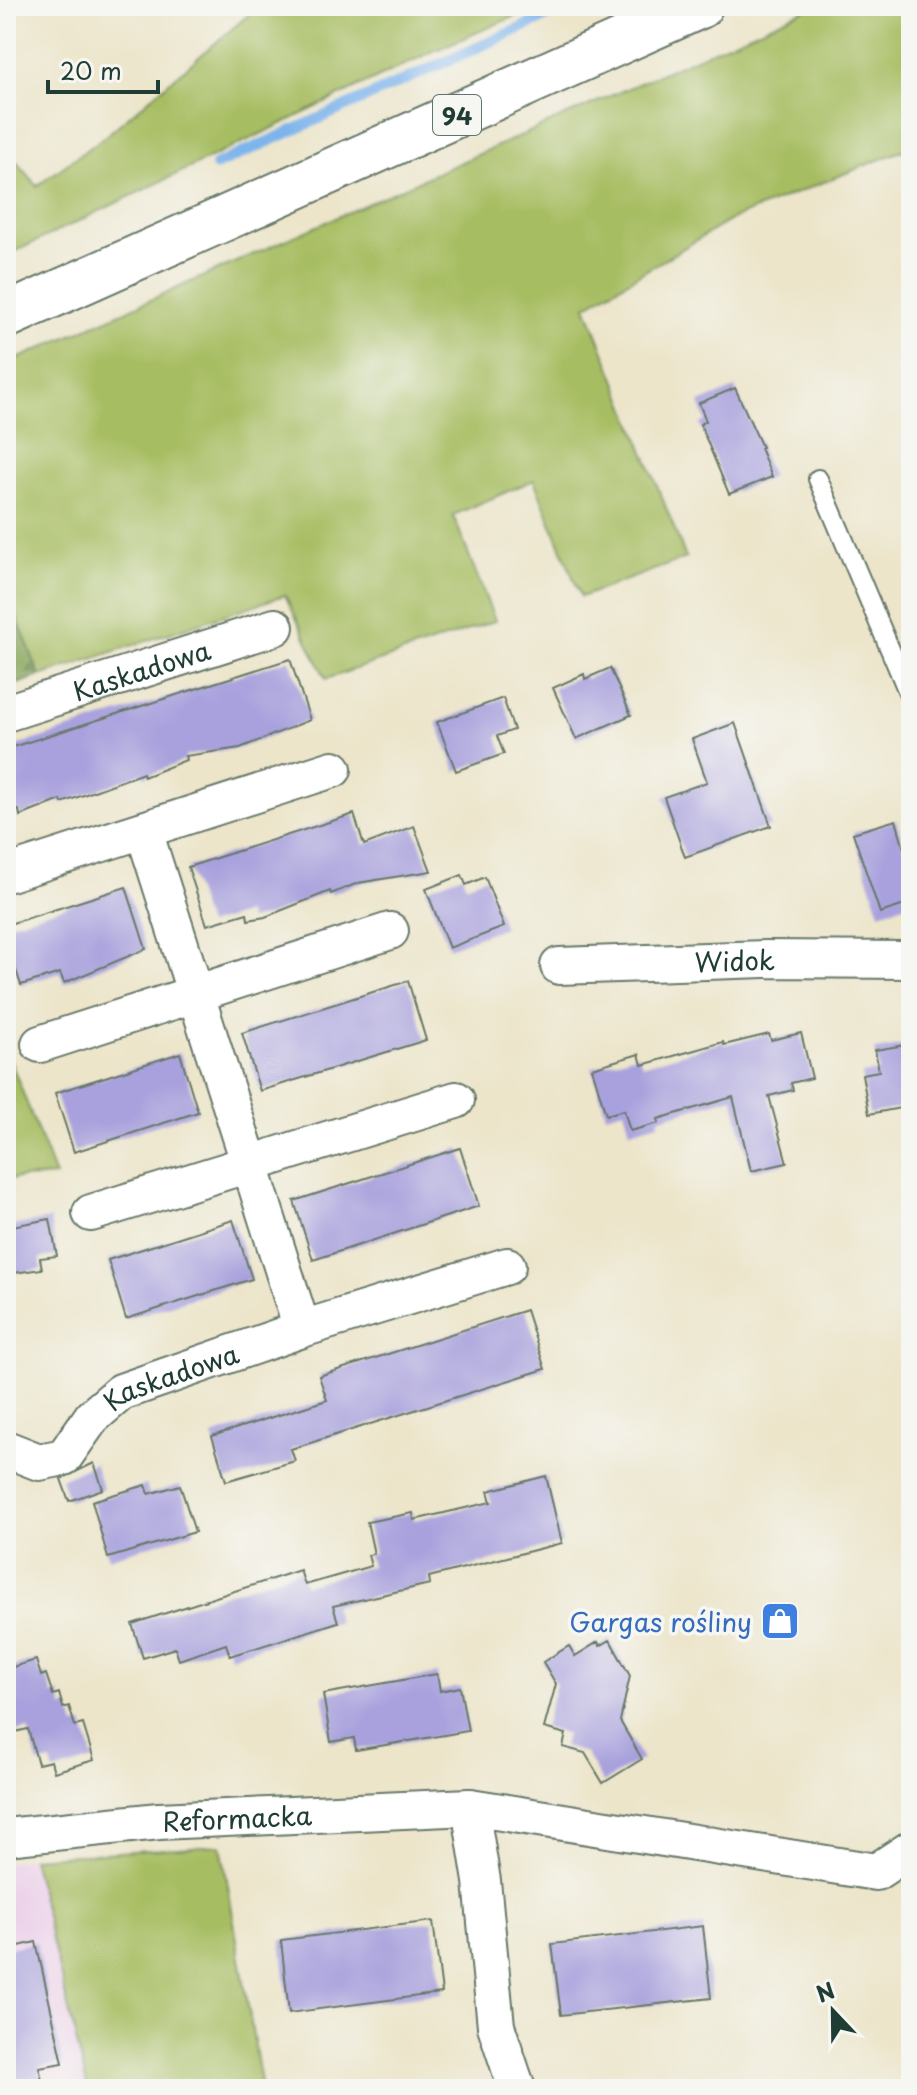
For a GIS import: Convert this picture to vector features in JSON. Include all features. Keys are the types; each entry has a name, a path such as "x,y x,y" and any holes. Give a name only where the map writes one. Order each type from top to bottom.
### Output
{"main road":[{"name":"94","path":"6,316 700,6"}],"street":[{"name":"Kaskadowa","path":"6,713 275,627"},
{"path":"6,874 333,769"},
{"path":"144,831 302,1329"},
{"path":"40,1044 390,931"},
{"name":"Widok","path":"559,966 765,959 911,960"},
{"path":"91,1213 456,1100"},
{"name":"Kaskadowa","path":"6,1449 39,1462 64,1457 92,1417 121,1392 302,1329 507,1266"},
{"path":"470,1807 482,1881 496,2026 517,2089"},
{"name":"Reformacka","path":"6,1837 159,1821 470,1807 876,1872 911,1849"}],"lane":[{"path":"818,479 911,699"}],"shaded area":[{"path":"32,1858 88,2089 6,2089 6,1863"}],"green space":[{"path":"259,6 539,6 431,52 6,256 6,149 37,186 108,134"},
{"path":"813,6 911,6 911,147 734,218 586,306 686,558 581,597 534,480 453,515 495,621 326,679 285,595 40,676 6,590 6,364"},
{"path":"6,590 40,676 6,688"},
{"path":"6,1049 55,1176 6,1179"},
{"path":"221,1845 262,2089 88,2089 32,1858"}],"building":[{"path":"735,388 772,477 729,494 700,424 706,421 699,403"},
{"path":"290,659 310,720 240,748 185,756 186,760 144,777 143,773 20,816 19,810 6,814 6,749"},
{"path":"610,668 631,715 576,739 553,688 584,674 585,679"},
{"path":"503,698 514,730 497,736 504,754 456,771 437,722"},
{"path":"735,723 771,826 685,857 664,797 707,782 692,739"},
{"path":"354,814 364,845 414,826 431,871 358,883 265,917 248,920 247,913 207,925 188,867"},
{"path":"896,820 904,849 911,846 911,903 880,913 853,833"},
{"path":"462,875 466,885 485,877 504,927 449,948 426,889"},
{"path":"126,887 146,949 64,983 60,973 21,985 6,940 6,925"},
{"path":"408,981 426,1040 260,1091 242,1033"},
{"path":"801,1033 812,1078 791,1083 793,1090 769,1096 787,1163 751,1171 733,1097 658,1119 659,1123 630,1131 624,1110 606,1115 592,1068 639,1054 642,1065 723,1042 724,1045 769,1034 771,1040"},
{"path":"911,1044 911,1106 869,1114 862,1074 879,1071 875,1050"},
{"path":"180,1053 198,1112 74,1152 55,1093"},
{"path":"460,1148 479,1206 313,1260 294,1201"},
{"path":"50,1219 57,1256 40,1258 42,1269 6,1274 6,1227"},
{"path":"233,1220 252,1279 126,1319 108,1260"},
{"path":"526,1310 545,1369 291,1449 295,1461 226,1481 212,1436 327,1400 319,1376"},
{"path":"94,1463 103,1489 69,1501 61,1479"},
{"path":"546,1476 562,1543 429,1577 430,1584 333,1606 338,1622 230,1656 226,1644 179,1660 175,1648 143,1658 132,1624 300,1570 305,1585 371,1566 368,1555 374,1554 367,1522 413,1513 414,1520 491,1502 488,1491"},
{"path":"146,1485 149,1494 180,1485 195,1532 108,1558 92,1501"},
{"path":"610,1640 630,1676 620,1721 642,1759 603,1783 585,1753 563,1747 566,1734 544,1728 556,1684 543,1662 569,1646 575,1656 598,1642 600,1646"},
{"path":"36,1660 41,1676 46,1674 53,1695 59,1693 63,1708 69,1706 75,1726 83,1724 94,1760 54,1772 51,1761 38,1764 28,1729 15,1732 6,1703 6,1669"},
{"path":"437,1674 440,1691 460,1687 468,1731 356,1750 354,1738 331,1742 323,1694"},
{"path":"433,1921 442,1993 289,2013 281,1940"},
{"path":"703,1926 711,1998 561,2015 552,1944"},
{"path":"36,1942 63,2063 39,2067 42,2080 13,2087 10,2073 6,2074 6,1949"}],"waterway":[{"path":"216,165 570,6"}],"place":[{"name":"Gargas rośliny","path":"780,1621"}]}
